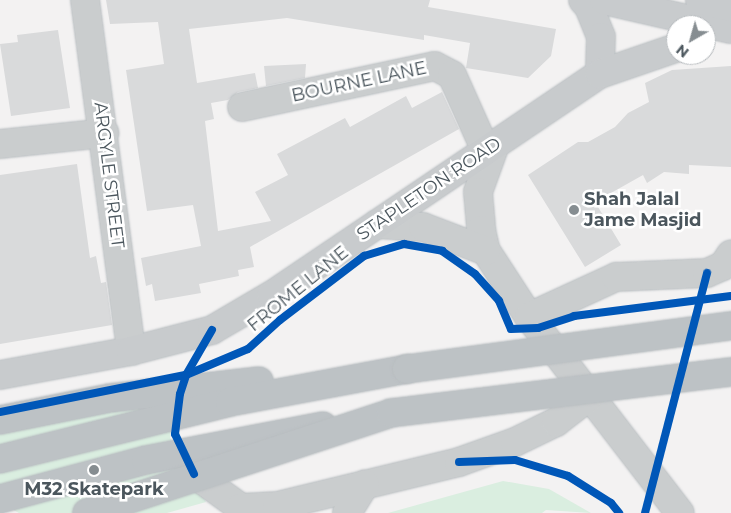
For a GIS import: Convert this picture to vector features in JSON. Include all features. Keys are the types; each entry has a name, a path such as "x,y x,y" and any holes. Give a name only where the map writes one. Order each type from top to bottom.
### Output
{"highway":[{"path":"0,420 110,398 208,385 407,369 731,326"},
{"path":"0,459 221,404 407,369"},
{"path":"0,499 146,460 390,413 731,372"},
{"path":"88,513 390,413"}],"main road":[{"path":"583,0 589,7 601,37 600,74"},
{"path":"604,0 717,13"},
{"name":"STAPLETON ROAD","path":"0,375 131,350 212,330 272,295 600,74 666,51"}],"street":[{"name":"ARGYLE STREET","path":"85,0 104,133 131,350"},
{"name":"BOURNE LANE","path":"242,107 435,66 452,75 496,144"},
{"path":"0,144 104,133"},
{"path":"496,144 478,192 481,230 486,251 529,317 591,395 680,513"},
{"path":"377,224 423,227 486,251"},
{"path":"529,317 616,277 707,273 723,266 731,254"},
{"path":"194,474 244,511 277,506 459,462 515,442 556,422 591,395"},
{"path":"347,513 365,484"}],"green space":[{"name":"M32 Skatepark","path":"177,382 170,438 206,502 167,513 19,513 0,503 0,417"},
{"path":"503,481 549,489 591,513 546,510 542,513 388,513"}],"building":[{"path":"106,0 430,0 428,7 556,29 551,56 528,78 466,68 470,43 424,35 424,40 287,18 189,29 197,83 255,73 258,88 238,92 228,100 211,103 214,119 205,121 218,231 271,221 255,192 288,175 277,154 345,118 350,127 406,96 412,108 442,92 459,129 250,247 254,267 238,270 239,276 199,284 201,293 155,301 152,284 146,286 141,258 201,246 193,205 147,211 126,70 164,64 158,22 110,24"},
{"path":"58,30 70,108 11,116 0,44 18,42 17,35"},
{"path":"306,64 305,78 266,86 264,66"},
{"path":"731,66 731,167 689,165 689,174 664,172 647,183 643,175 595,202 621,245 585,267 528,175 578,142 588,142 615,127 628,113 649,102 645,83 672,70"},
{"path":"77,164 90,258 96,256 101,283 106,282 112,325 0,344 0,175"}],"cycle path":[{"name":"FROME LANE","path":"0,412 186,375 248,349 280,320 364,256 404,244 442,251 475,274 499,301 511,329 538,328 574,316 731,296"},
{"path":"645,513 707,273"},
{"path":"194,474 175,434 180,394 186,375 212,330"},
{"path":"459,462 515,460 568,476 611,503 619,513"}],"place":[{"name":"Shah Jalal Jame Masjid","path":"574,210"},
{"name":"M32 Skatepark","path":"94,470"}]}
